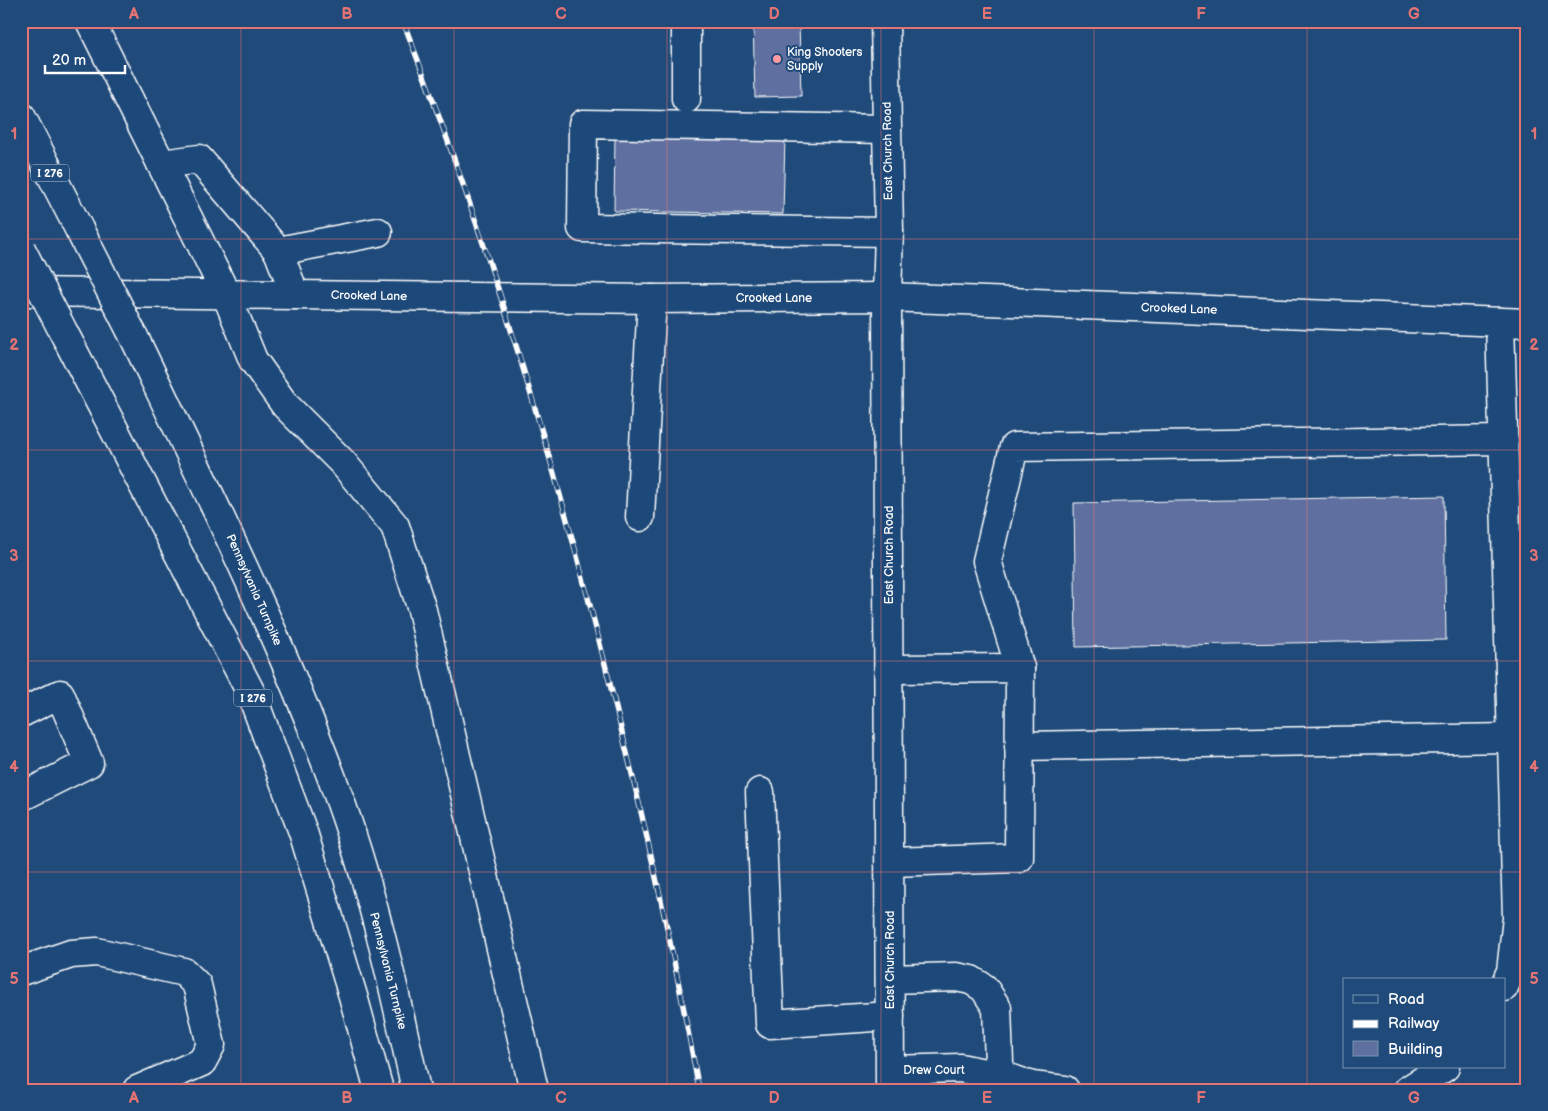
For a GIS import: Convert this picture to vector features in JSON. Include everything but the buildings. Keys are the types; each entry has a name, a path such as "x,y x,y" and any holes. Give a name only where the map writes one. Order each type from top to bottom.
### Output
{"main road":[{"path":"90,21 226,294 253,360 285,405 343,463 395,526 422,610 534,1090"},
{"path":"686,21 686,99"},
{"name":"East Church Road","path":"886,21 889,232 887,297 890,669 890,1080"},
{"name":"Pennsylvania Turnpike","path":"21,116 133,335 264,607 342,804 375,914 416,1090"},
{"path":"888,129 583,124 582,228 889,232"},
{"path":"161,164 199,159 278,251 296,295"},
{"path":"278,251 378,232"},
{"name":"I 276","path":"21,249 251,693 303,832 354,996 378,1090"},
{"name":"Crooked Lane","path":"21,292 652,299 887,297 1514,322"},
{"path":"640,517 652,299"},
{"path":"1506,982 1511,971 1518,918 1504,440 1514,322"},
{"path":"890,862 1019,858 1020,668 987,561 1014,447 1504,440"},
{"path":"890,669 1020,668"},
{"path":"21,713 60,694 89,763 21,797"},
{"path":"1020,746 1512,738"},
{"path":"760,792 770,1024 890,1016"},
{"path":"21,971 71,954 97,952 184,972 197,985 211,1045 202,1062 138,1090"},
{"path":"890,979 956,977 971,980 984,988 997,1008 1000,1083"},
{"name":"Drew Court","path":"890,1080 960,1068 1000,1083 1065,1090"},
{"path":"1408,1090 1443,1068"}],"railway":[{"path":"403,21 464,186 492,269 568,522 648,841 670,940 699,1090"}],"place":[{"name":"King Shooters Supply","path":"777,59"}]}
